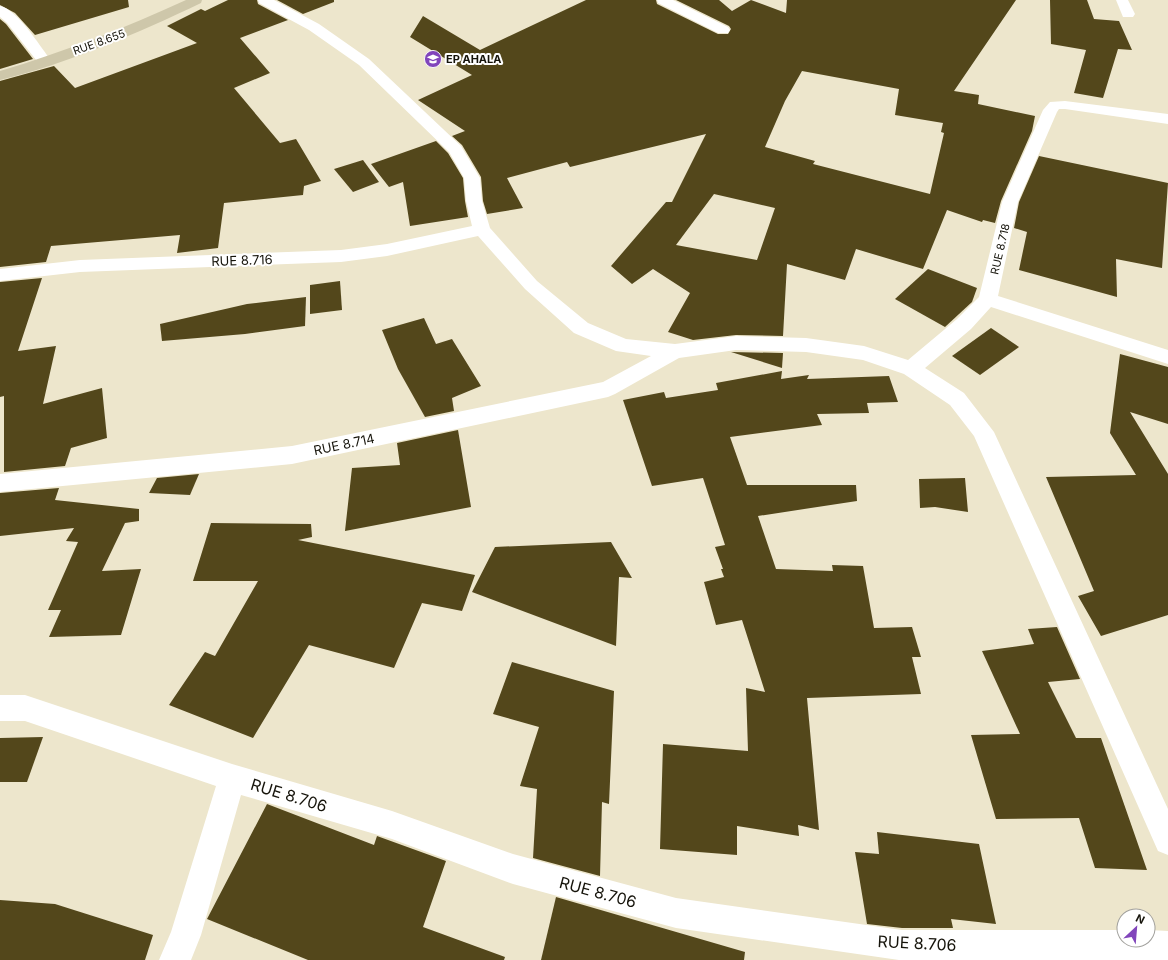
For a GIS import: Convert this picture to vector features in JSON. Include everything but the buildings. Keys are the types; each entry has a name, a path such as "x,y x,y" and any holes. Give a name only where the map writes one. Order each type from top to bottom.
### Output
{"street":[{"name":"RUE 8.655","path":"0,76 44,62 138,27 196,0"},
{"path":"264,0 314,27 364,62 455,149 472,178 474,201 482,230 531,285 580,328 623,346 676,351 736,344 806,345 864,353 912,370 957,399 983,432 1168,841"},
{"path":"663,0 723,30"},
{"path":"1122,0 1128,14"},
{"path":"0,10 12,20 44,62"},
{"name":"RUE 8.718","path":"988,299 1010,202 1050,110 1055,105 1065,105 1168,119"},
{"name":"RUE 8.716","path":"0,275 80,266 341,256 387,250 482,230"},
{"path":"912,370 964,324 988,299 1168,357"},
{"name":"RUE 8.714","path":"0,483 292,455 608,389 676,351"},
{"name":"RUE 8.706","path":"0,708 25,708 232,778 392,825 513,869 676,913 902,945 1168,946"},
{"path":"175,960 186,935 232,778"}],"place":[{"name":"EP AHALA","path":"433,59"}]}
